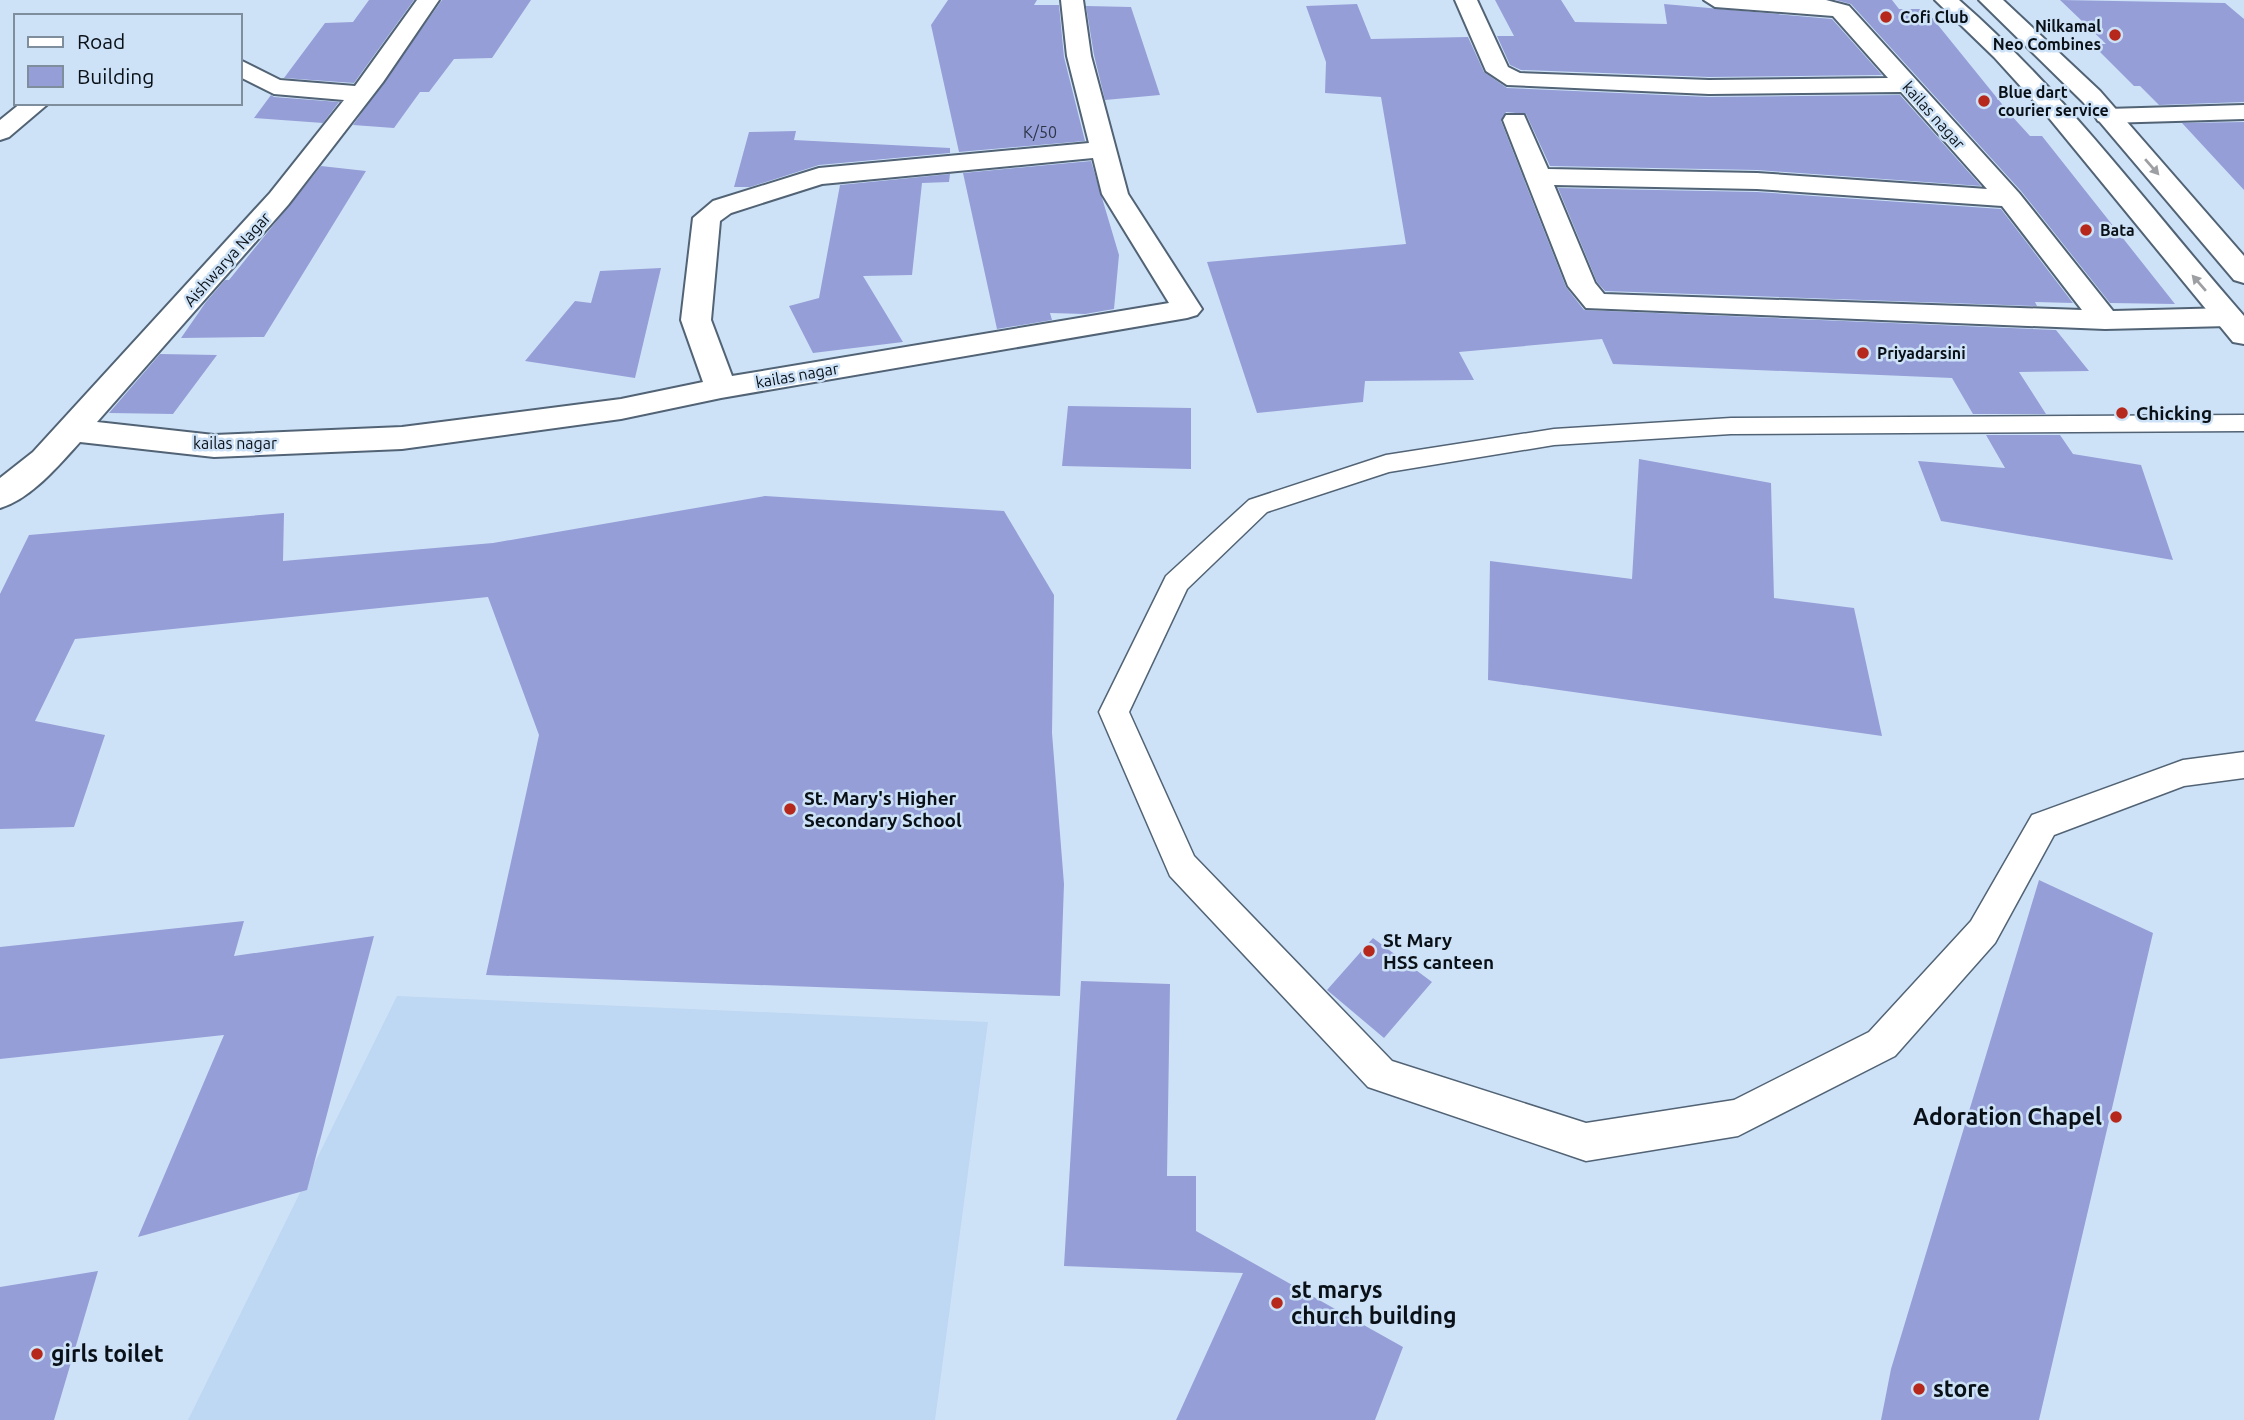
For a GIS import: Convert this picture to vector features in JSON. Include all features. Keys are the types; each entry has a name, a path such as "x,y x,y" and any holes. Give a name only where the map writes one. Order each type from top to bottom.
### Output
{"street":[{"name":"Aishwarya Nagar","path":"0,496 45,460 279,199 361,94 428,0"},
{"name":"kailas nagar","path":"72,430 214,446 402,438 621,409 721,388 1187,309 1115,194 1101,150 1073,25 1072,0"},
{"path":"1466,0 1497,71 1515,80 1709,87 1906,85"},
{"name":"kailas nagar","path":"1715,0 1831,7 1841,11 2010,199 2105,320"},
{"path":"1947,0 1982,30 2056,109 2152,229 2237,326"},
{"path":"1996,0 2107,116 2244,274"},
{"path":"242,67 274,87 361,94"},
{"path":"0,132 34,105"},
{"path":"2107,116 2244,112"},
{"path":"1515,120 1540,177 1581,286 1595,302 2237,326"},
{"path":"721,388 696,320 707,218 722,207 820,176 1101,150"},
{"path":"1540,177 1757,181 2010,199"}],"lane":[{"path":"2244,423 1731,426 1554,438 1386,464 1258,506 1176,583 1114,712 1182,866 1381,1075 1586,1142 1738,1118 1882,1044 1983,932 2043,825 2183,773 2244,765"}],"shaded area":[{"path":"397,996 988,1022 935,1420 188,1420"}],"building":[{"path":"369,0 414,0 354,83 284,78 325,23 353,22"},
{"path":"442,0 531,0 492,58 454,59 429,92 420,92 394,128 353,125"},
{"path":"948,0 1037,0 1034,5 1059,5 1064,57 1085,141 959,152 931,25"},
{"path":"1495,0 1561,0 1575,22 1667,24 1664,4 1832,19 1882,75 1709,77 1521,70 1510,65 1497,36 1514,36"},
{"path":"1836,0 1892,0 1899,9 1925,9 2030,136 2042,136 2175,304 2110,303 2021,191 1851,4"},
{"path":"2060,0 2225,3 2244,19 2244,102 2159,105 2140,86 2134,86 2092,44 2106,44"},
{"path":"1357,4 1371,39 1468,37 1484,72 1507,88 1709,97 1900,95 1981,186 1757,170 1550,166 1526,114 1506,112 1501,121 1566,287 1584,310 2056,330 2089,371 2019,372 2046,414 1973,414 1952,378 1613,364 1602,339 1459,352 1474,380 1365,381 1363,402 1257,413 1207,262 1406,244 1381,97 1325,93 1326,62 1306,6"},
{"path":"1086,6 1131,7 1160,95 1105,100"},
{"path":"271,95 339,102 323,123 254,118"},
{"path":"2244,122 2244,190 2182,123"},
{"path":"796,131 794,140 950,148 950,153 819,165 750,187 734,187 749,132"},
{"path":"1091,161 1119,255 1114,309 1085,314 1050,313 1052,320 997,329 963,173"},
{"path":"321,166 366,171 264,337 181,338 206,302 225,280 229,280"},
{"path":"950,174 949,182 922,183 912,275 863,276 903,342 813,353 789,306 819,298 840,185"},
{"path":"1558,188 1757,192 2001,209 2073,303 2035,302 2037,306 1605,291 1597,282"},
{"path":"661,268 635,378 525,361 575,301 591,303 600,271"},
{"path":"160,354 217,355 173,414 109,413"},
{"path":"1068,406 1191,408 1191,469 1062,466"},
{"path":"1986,435 2060,435 2073,454 2141,465 2173,560 1941,521 1918,461 2005,468"},
{"path":"1639,459 1771,483 1774,598 1854,608 1882,736 1488,680 1490,561 1632,579"},
{"name":"St. Mary's Higher Secondary School","path":"765,496 1004,511 1054,595 1052,733 1064,884 1060,996 486,975 539,735 488,597 75,639 35,721 105,735 74,827 0,829 0,594 29,535 284,513 283,561 493,543"},
{"path":"2039,880 2153,933 2039,1420 1881,1420 1891,1369"},
{"path":"244,921 234,956 374,936 307,1190 138,1237 224,1035 0,1059 0,947"},
{"path":"1373,938 1432,982 1384,1038 1327,990"},
{"path":"1081,981 1170,984 1167,1176 1196,1176 1196,1231 1403,1347 1375,1420 1176,1420 1243,1273 1064,1266"},
{"name":"girls toilet","path":"98,1271 54,1420 0,1420 0,1287"}],"place":[{"name":"Cofi Club","path":"1886,17"},
{"name":"Nilkamal Neo Combines","path":"2115,35"},
{"name":"Blue dart courier service","path":"1984,101"},
{"name":"Bata","path":"2086,230"},
{"name":"Priyadarsini","path":"1863,353"},
{"name":"Chicking","path":"2122,413"},
{"name":"St. Mary's Higher Secondary School","path":"790,809"},
{"name":"St Mary HSS canteen","path":"1369,951"},
{"name":"Adoration Chapel","path":"2116,1117"},
{"name":"st marys church building","path":"1277,1303"},
{"name":"girls toilet","path":"37,1354"},
{"name":"store","path":"1919,1389"}]}
